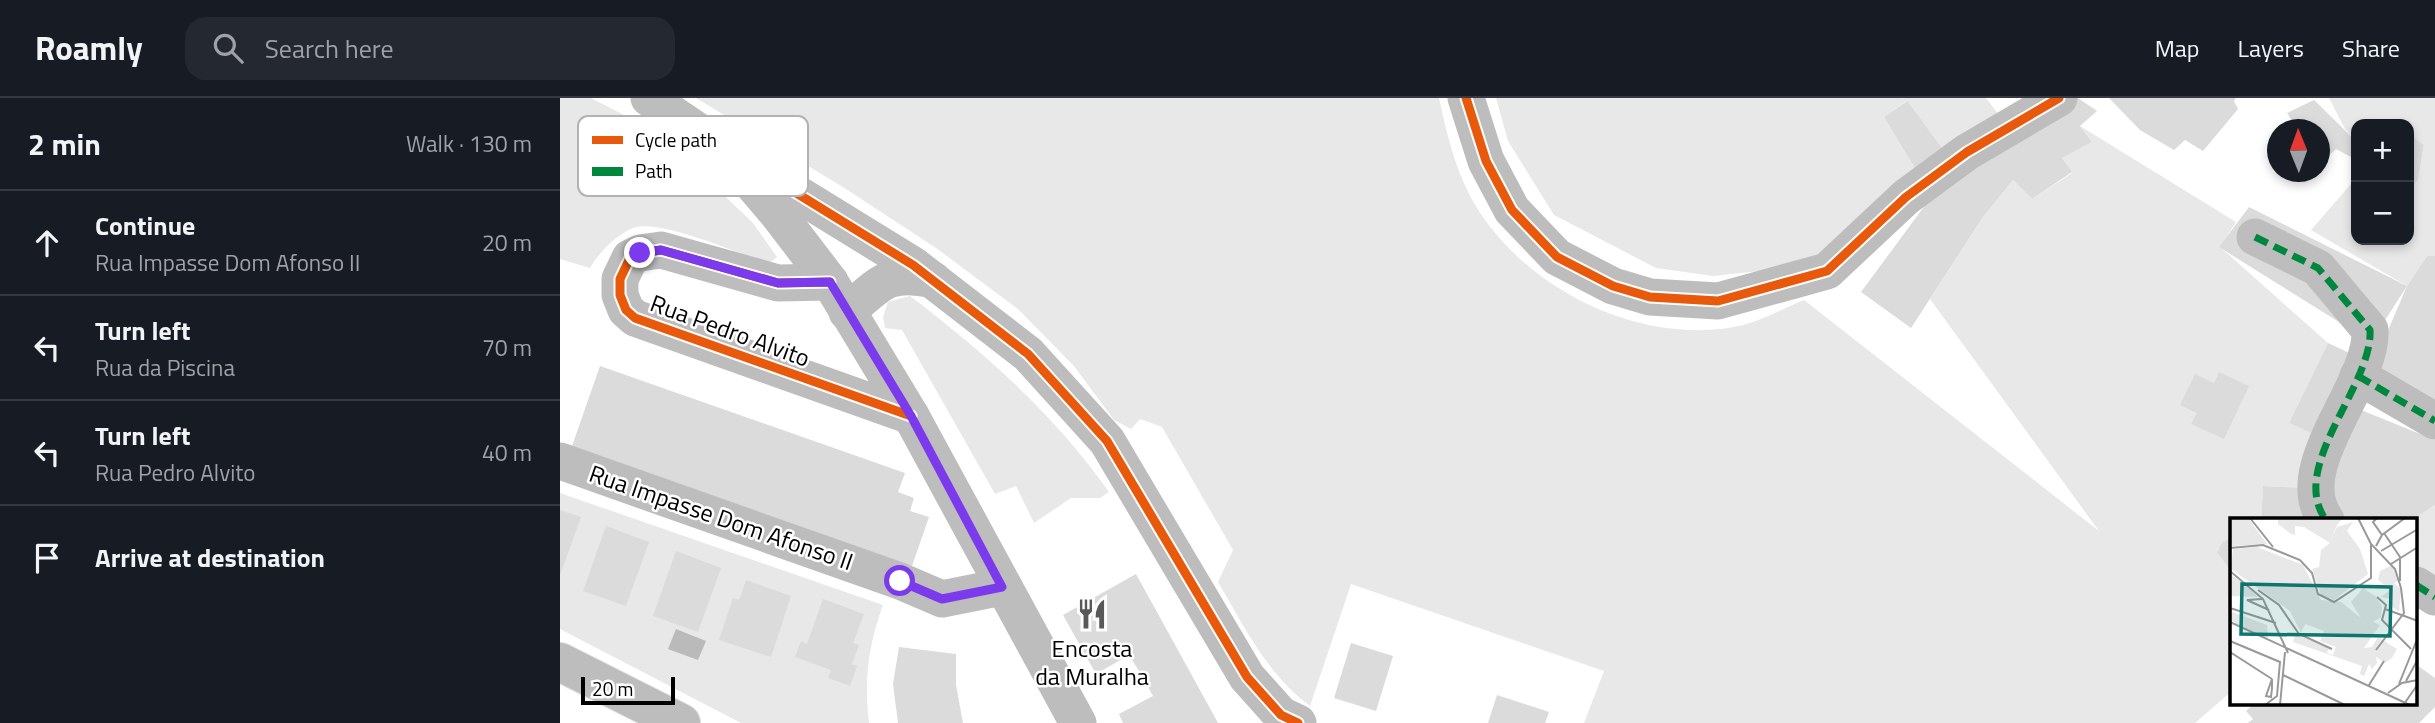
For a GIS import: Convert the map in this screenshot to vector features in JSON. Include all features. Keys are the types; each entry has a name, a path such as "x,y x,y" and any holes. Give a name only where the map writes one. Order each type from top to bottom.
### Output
{"main road":[{"path":"560,662 630,713"},
{"path":"560,692 630,713 681,723"}],"street":[{"path":"649,98 676,116"},
{"path":"1466,98 1486,161 1512,210 1557,257 1613,286 1650,297 1718,301 1782,286 1827,271 1906,197 1966,152 2059,98"},
{"path":"763,196 839,297 911,416 1078,723"},
{"path":"802,196 914,265 1028,354 1107,442 1247,677 1280,715 1298,723"},
{"path":"2255,237 2318,268 2370,330 2371,342 2326,446 2321,504"},
{"name":"Rua Pedro Alvito","path":"839,297 661,250 640,253 630,258 620,279 626,310 635,318 911,416"},
{"path":"839,297 906,274 933,280"},
{"path":"2358,376 2435,421"},
{"name":"Rua Impasse Dom Afonso II","path":"560,461 900,581 942,599 1002,587"},
{"path":"2417,586 2435,597"},
{"path":"560,675 596,695 623,704 630,713"}],"shaded area":[{"path":"560,98 591,98 626,116 578,116 578,196 725,196 753,223 777,257 768,264 680,232 645,226 626,231 614,240 590,268 560,259"},
{"path":"696,98 1439,98 1451,147 1469,194 1490,226 1516,255 1547,280 1581,301 1618,317 1657,326 1696,330 1743,325 1804,300 2099,531 1930,299 1983,217 2013,180 2032,199 2072,173 2062,158 2092,142 2080,126 2236,222 2220,247 2328,343 2289,423 2321,438 2307,488 2263,486 2261,518 2230,518 2230,538 2222,542 2217,551 2230,566 2230,693 2195,723 1584,723 1604,671 1351,584 1310,706 1281,680 1269,665 1218,582 1233,550 1162,427 1140,419 1131,429 1114,420 1074,366 1018,309 936,248 808,166 808,116 726,116"},
{"path":"1496,98 1986,98 1999,115 1945,152 1906,101 1884,117 1916,170 1807,266 1713,276 1656,268 1554,215 1508,141"},
{"path":"2329,98 2435,98 2435,256 2427,256 2407,286 2311,230 2351,184 2351,245 2414,245 2414,184 2418,180 2424,145 2414,138 2414,119 2351,119 2351,135"},
{"path":"910,296 1017,386 1065,436 1109,492 1100,498 1071,498 1034,523 1016,486 995,494 902,330 885,328 883,317 888,302"},
{"path":"560,493 883,605 869,663 869,723 741,723 560,629"},
{"path":"2435,505 2435,583 2417,571 2415,518"},
{"path":"676,629 706,641 698,660 668,649"}],"building":[{"path":"2066,98 2078,98 2097,111 2080,126 2092,142 2062,158 2072,172 2032,199 2013,180 1983,217 1911,328 1861,292 1943,181"},
{"path":"2109,98 2236,98 2234,101 2238,109 2203,151 2185,140 2174,150 2140,130"},
{"path":"2314,100 2351,136 2351,157 2336,149 2330,155 2330,119 2291,119 2287,113"},
{"path":"1907,101 1945,152 1916,170 1884,117"},
{"path":"2414,138 2424,145 2418,180 2414,184"},
{"path":"2249,207 2407,286 2371,342 2219,247"},
{"path":"2427,256 2435,256 2435,405 2371,370 2407,286"},
{"path":"2328,343 2360,358 2321,438 2289,423"},
{"path":"600,366 905,473 898,492 914,498 910,511 929,517 912,566 572,446"},
{"path":"2219,372 2249,386 2224,439 2191,424 2197,413 2180,405 2195,374 2214,383"},
{"path":"2361,410 2435,440 2435,505 2415,518 2342,518 2327,507 2325,476"},
{"path":"2263,486 2307,488 2316,518 2261,518"},
{"path":"560,510 581,517 560,575"},
{"path":"606,526 649,542 626,606 583,591"},
{"path":"2230,538 2230,566 2217,552 2222,542"},
{"path":"676,551 721,568 698,632 653,616"},
{"path":"1136,574 1218,723 1123,723 1119,714 1153,696 1141,674 1129,655 1096,674 1063,615"},
{"path":"746,580 791,596 771,657 719,640 733,598 739,600"},
{"path":"823,599 864,614 853,643 859,645 852,664 857,666 850,686 828,678 831,670 795,657 801,641 807,644"},
{"path":"1351,643 1393,656 1376,711 1334,698"},
{"path":"899,647 956,654 956,685 963,723 898,723 893,684"},
{"path":"2417,665 2435,678 2435,707 2419,723 2248,723 2253,719 2246,711 2252,706 2417,706"},
{"path":"1497,695 1549,712 1545,723 1488,723"}],"marked path":[{"path":"2255,237 2318,268 2370,330 2367,352 2359,376 2334,426 2317,476 2317,499 2325,518"},
{"path":"2358,376 2435,421"},
{"path":"2417,586 2435,597"}],"cycle path":[{"path":"1466,98 1486,161 1512,210 1557,257 1613,286 1650,297 1718,301 1827,271 1906,197 1967,152 2059,98"},
{"path":"801,196 913,265 1028,354 1107,441 1247,677 1281,715 1298,723"},
{"path":"830,282 778,283 661,250 640,253 630,258 620,279 620,295 626,310 635,318 911,416"}],"place":[{"name":"Encosta da Muralha","path":"1092,614"}],"route":[{"path":"640,253 661,250 730,272 778,283 830,282 911,416 1002,587 942,599 900,581"}]}
